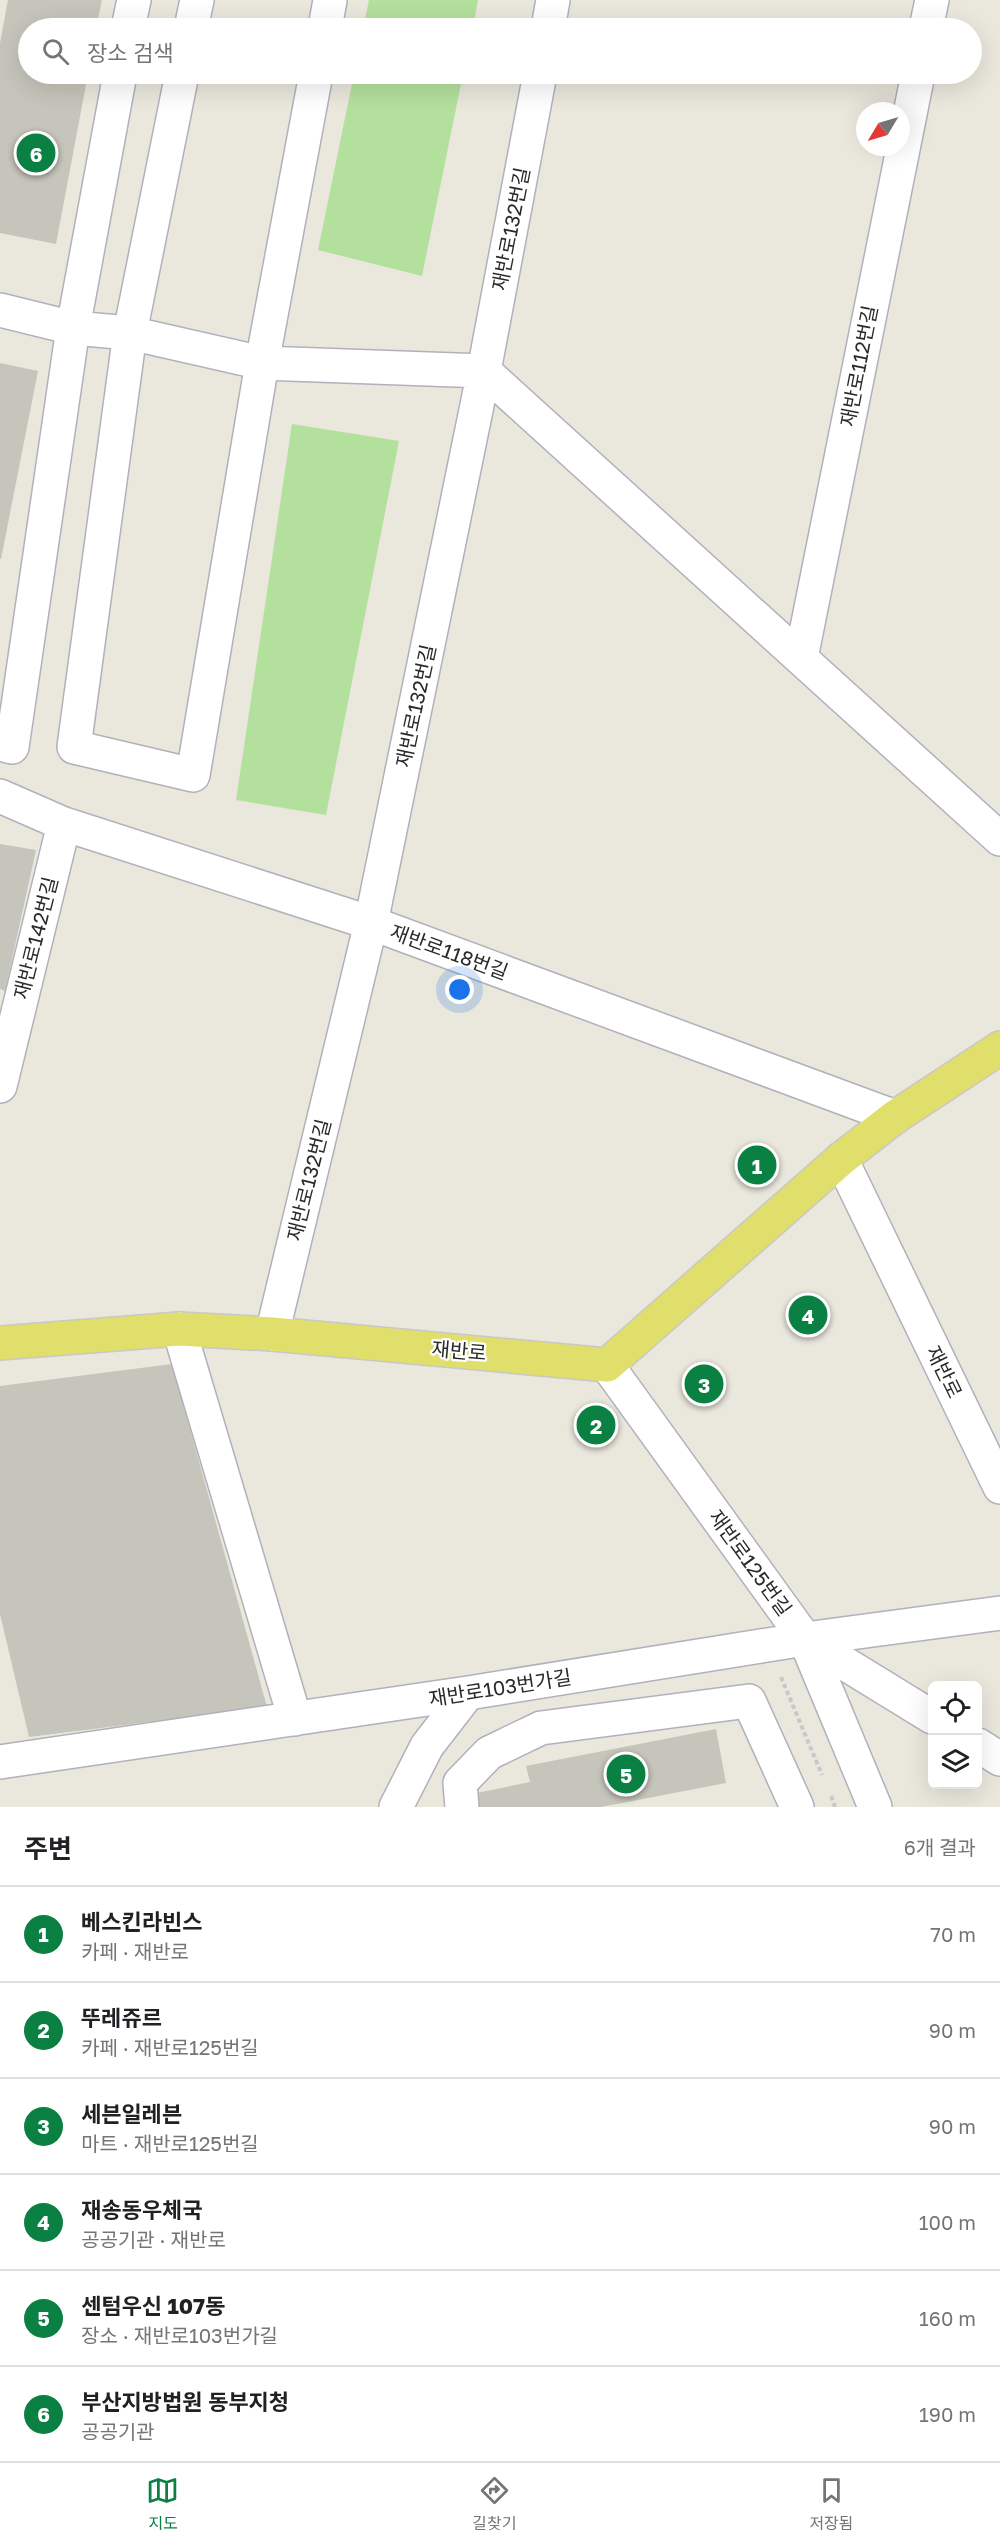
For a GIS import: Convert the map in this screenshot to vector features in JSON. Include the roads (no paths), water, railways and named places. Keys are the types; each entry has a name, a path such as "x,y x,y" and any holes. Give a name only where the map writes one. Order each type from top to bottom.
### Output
{"main road":[{"path":"607,1365 841,1159 895,1117 1000,1047"},
{"name":"재반로","path":"0,1343 179,1329 272,1334 607,1365"}],"street":[{"path":"130,18 134,0"},
{"path":"194,18 197,0"},
{"path":"327,18 330,0"},
{"path":"550,18 553,0"},
{"path":"929,18 932,0"},
{"path":"0,744 12,747 73,328 118,84"},
{"path":"180,84 129,333 74,747 193,775 262,363 314,84"},
{"name":"재반로132번길","path":"272,1334 371,923 484,371 538,84"},
{"name":"재반로112번길","path":"801,658 916,84"},
{"path":"0,310 73,328 129,333 262,363 484,371 1000,839"},
{"name":"재반로118번길","path":"0,796 64,824 371,923 895,1117"},
{"name":"재반로142번길","path":"0,1086 64,824"},
{"name":"재반로","path":"841,1159 1000,1487"},
{"path":"179,1329 296,1719"},
{"name":"재반로125번길","path":"607,1365 805,1639 928,1715"},
{"name":"재반로103번가길","path":"0,1762 468,1693 805,1639 1000,1613"},
{"path":"805,1639 874,1807"},
{"path":"396,1807 427,1746 468,1693"},
{"path":"462,1807 460,1783 489,1753 541,1728 748,1701 797,1807"},
{"path":"982,1748 1000,1759"}],"place":[{"name":"부산지방법원 동부지청","path":"36,153"},
{"name":"베스킨라빈스","path":"757,1165"},
{"name":"재송동우체국","path":"808,1315"},
{"name":"세븐일레븐","path":"704,1384"},
{"name":"뚜레쥬르","path":"596,1425"},
{"name":"센텀우신 107동","path":"626,1774"}]}
